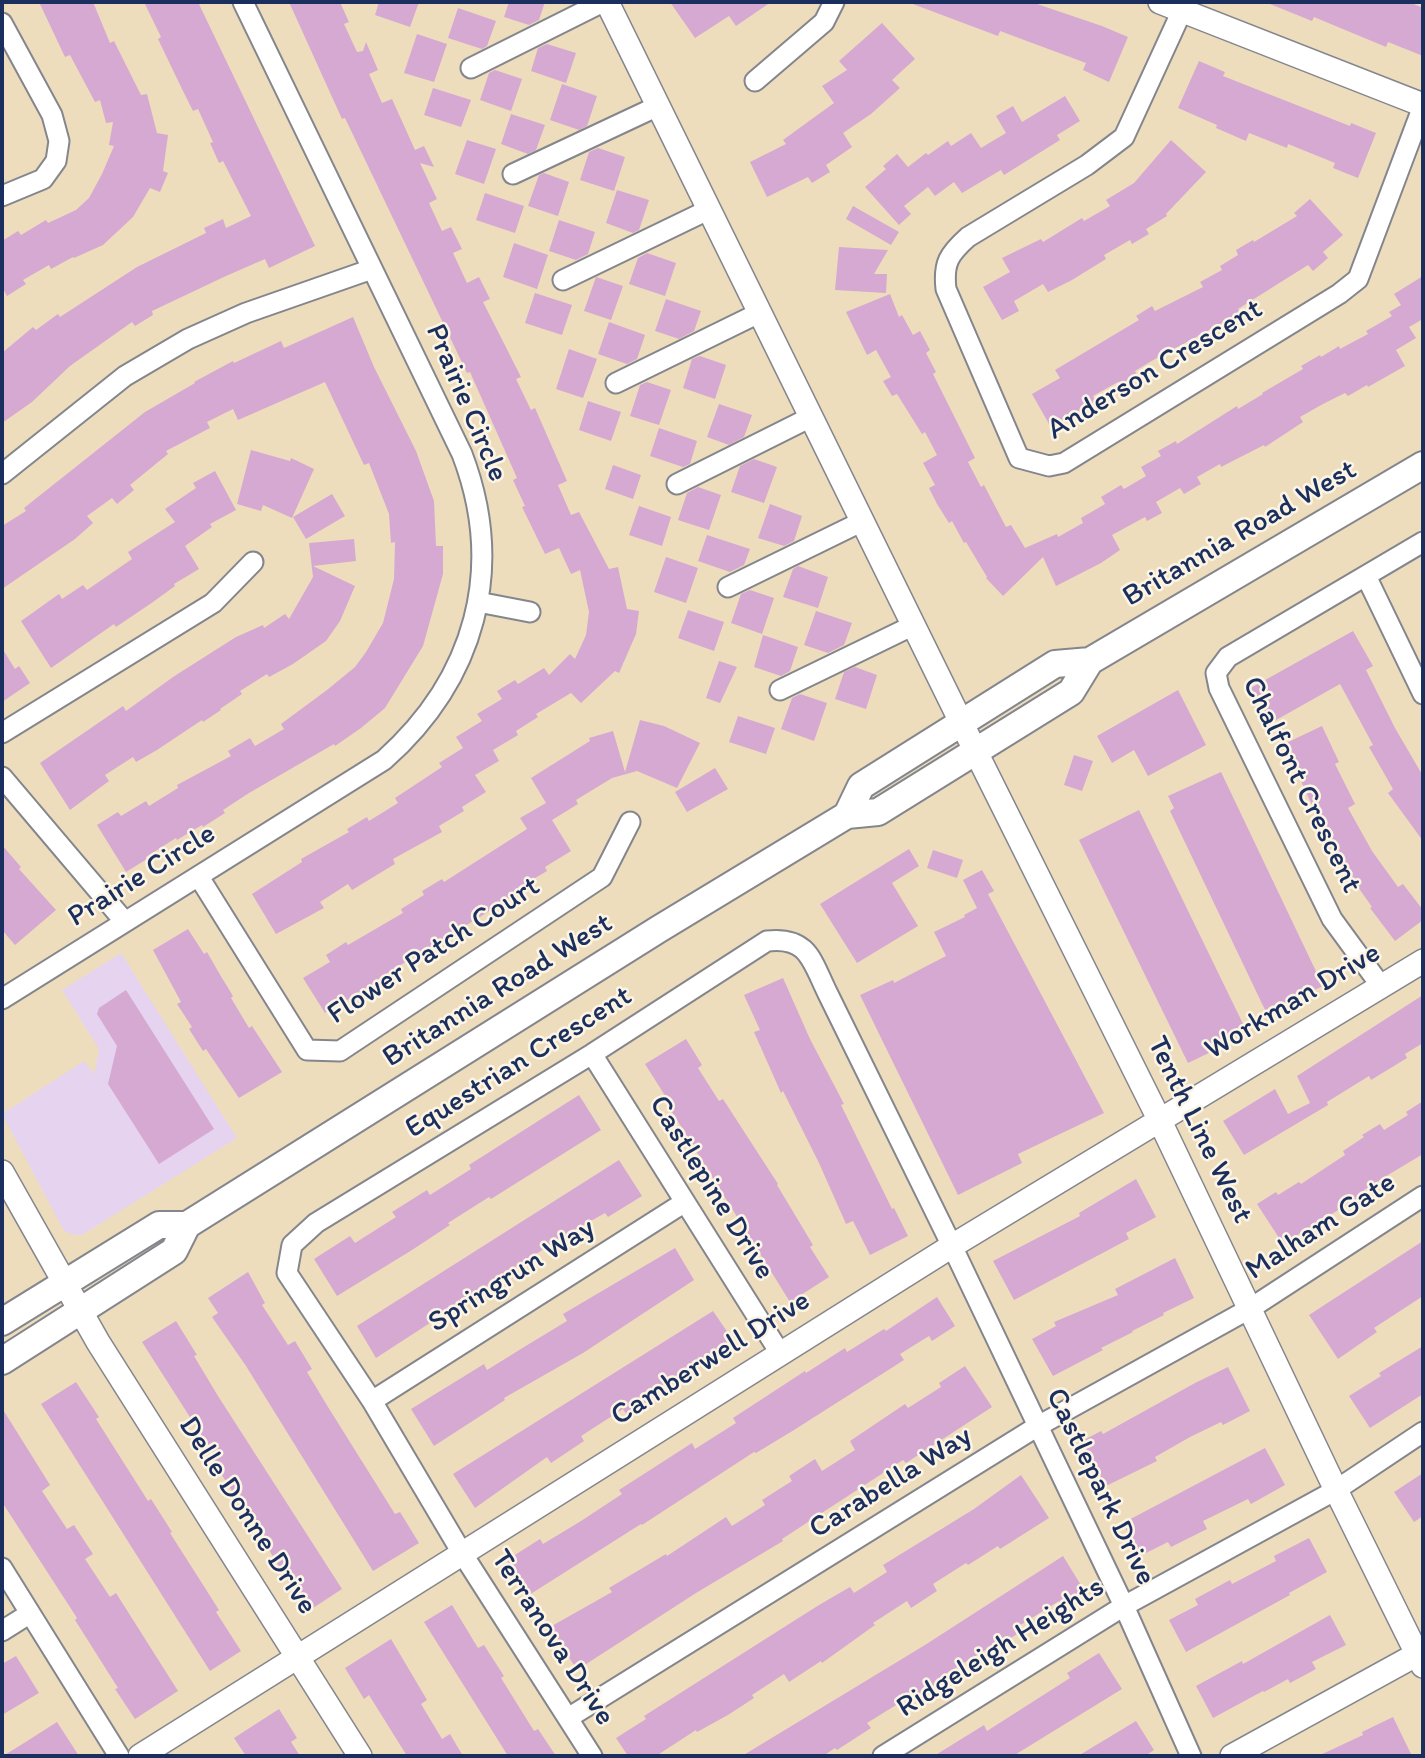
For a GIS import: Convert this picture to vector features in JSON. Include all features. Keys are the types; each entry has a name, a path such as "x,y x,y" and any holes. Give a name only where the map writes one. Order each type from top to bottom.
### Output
{"main road":[{"name":"Britannia Road West","path":"847,815 861,786 1055,664 1090,661 1423,465"},
{"name":"Britannia Road West","path":"2,1361 174,1251 187,1225 659,929 847,815 878,812 1071,692 1090,661"},
{"name":"Britannia Road West","path":"2,1322 159,1225 187,1225"}],"street":[{"name":"Prairie Circle","path":"2,999 377,764 412,733 436,704 468,641 478,602 482,547 475,491 461,454 243,2"},
{"name":"Tenth Line West","path":"471,68 605,2 1159,1119 1336,1490 1421,1657"},
{"path":"755,82 824,22 834,2"},
{"path":"1160,2 1184,6 1423,106"},
{"name":"Anderson Crescent","path":"1184,6 1124,137 1087,165 968,237 951,252 944,272 946,289 1019,458 1049,466 1064,463 1339,294 1358,279 1423,106"},
{"path":"2,23 52,115 59,141 57,161 43,179 2,197"},
{"path":"513,174 658,106"},
{"path":"563,279 708,210"},
{"path":"2,474 125,376 188,339 246,313 372,269"},
{"path":"616,383 759,313"},
{"path":"677,484 811,417"},
{"path":"728,587 863,521"},
{"name":"Chalfont Crescent","path":"1381,986 1332,919 1220,688 1216,673 1228,657 1423,542"},
{"path":"2,733 213,603 253,562"},
{"path":"1366,576 1423,694"},
{"path":"478,602 530,612"},
{"path":"780,690 914,625"},
{"path":"2,777 125,922"},
{"name":"Flower Patch Court","path":"199,877 307,1050 340,1051 602,877 630,822"},
{"name":"Equestrian Crescent","path":"462,1553 372,1401 287,1273 292,1245 316,1223 592,1054 767,941 784,939 796,943 808,954 952,1246"},
{"name":"Workman Drive","path":"1159,1119 1423,961"},
{"name":"Castlepine Drive","path":"592,1054 780,1353"},
{"name":"Camberwell Drive","path":"140,1756 780,1353 1159,1119"},
{"name":"Delle Donne Drive","path":"2,1172 79,1311 360,1756"},
{"name":"Malham Gate","path":"1251,1308 1423,1196"},
{"name":"Springrun Way","path":"372,1401 685,1202"},
{"name":"Castlepark Drive","path":"952,1246 1124,1606 1191,1756"},
{"name":"Carabella Way","path":"568,1718 1038,1426 1251,1308"},
{"name":"Ridgeleigh Heights","path":"883,1756 1124,1606 1336,1490 1423,1432"},
{"name":"Terranova Drive","path":"462,1553 592,1756"},
{"path":"2,1568 118,1756"},
{"path":"2,1630 29,1614"},
{"path":"1232,1756 1421,1657"}],"shaded area":[{"path":"121,953 237,1138 82,1235 74,1235 64,1231 2,1114 84,1061 94,1074 99,1049 62,990"}],"building":[{"path":"39,2 93,2 110,43 114,41 141,95 147,94 157,133 168,135 163,171 168,173 160,192 150,188 133,217 103,245 51,269 49,265 23,280 26,284 7,296 2,287 2,241 18,231 21,235 46,220 48,223 76,210 89,198 114,146 109,145 113,122 106,123 100,100 95,102 70,55 65,57"},
{"path":"144,2 198,2 315,246 269,268 265,259 152,311 153,315 135,326 132,322 70,366 32,402 2,423 2,353 33,327 36,330 58,314 60,317 137,267 206,233 204,228 223,219 226,228 251,216 223,161 219,163 198,109 193,111 182,89"},
{"path":"289,2 340,2 349,22 344,24 357,52 363,51 366,42 378,70 369,74 382,103 392,99 415,150 424,146 434,167 420,163 437,199 429,203 442,231 451,227 462,249 453,253 467,283 479,277 490,299 483,302 521,377 516,379 531,410 535,408 567,481 558,485 571,515 579,512 609,569 618,567 627,609 639,611 636,634 619,673 615,671 581,703 571,693 536,714 538,717 516,731 518,735 493,750 499,761 475,775 486,792 462,807 464,811 439,826 442,832 393,859 395,864 352,890 348,884 320,902 324,908 276,934 252,894 302,862 301,859 349,832 347,829 367,817 369,821 398,803 395,798 442,767 439,763 463,748 456,737 482,721 477,714 502,699 497,691 515,680 518,684 544,668 549,675 570,654 575,659 586,635 589,612 580,570 571,574 559,548 545,554 522,507 525,506 513,480 517,478 470,372 467,373 345,118 342,119"},
{"path":"379,2 419,2 410,27 375,15"},
{"path":"509,2 545,2 539,20 529,25 504,17"},
{"path":"670,2 771,2 736,26 729,16 695,38"},
{"path":"1031,2 1128,37 1109,82 1083,70 1086,63 1000,31 998,36 910,3"},
{"path":"1265,2 1409,2 1423,8 1423,56 1388,42 1386,47 1314,17 1312,21"},
{"path":"458,8 496,21 487,46 482,49 448,38"},
{"path":"882,23 915,59 892,80 900,88 871,114 843,133 852,147 826,165 830,172 812,183 808,177 767,197 750,162 786,144 783,140 834,103 822,86 847,70 839,61"},
{"path":"417,34 447,44 434,82 404,73"},
{"path":"547,44 576,53 566,83 531,71 538,48"},
{"path":"1199,61 1225,72 1223,76 1350,126 1351,123 1376,133 1358,178 1333,168 1335,163 1288,144 1287,148 1249,133 1246,141 1178,108"},
{"path":"495,70 522,79 511,111 480,100 489,73"},
{"path":"562,84 597,96 587,126 579,130 550,120"},
{"path":"433,88 471,100 461,127 424,115"},
{"path":"1065,96 1080,121 1057,135 1060,140 1004,175 1001,170 962,193 954,182 935,196 928,187 904,206 911,214 899,225 865,187 886,169 883,166 897,154 908,167 948,141 951,146 971,133 981,148 1006,133 996,116 1013,106 1022,122"},
{"path":"511,114 545,125 536,150 528,154 501,144"},
{"path":"467,140 496,149 484,184 455,174"},
{"path":"1171,140 1206,172 1167,216 1146,229 1149,234 1132,244 1130,240 1104,255 1106,259 1072,280 1048,292 1043,284 1014,301 1019,311 1002,320 983,287 1010,272 1002,258 1041,239 1043,242 1082,218 1084,221 1110,206 1106,200 1134,183"},
{"path":"598,148 625,157 614,191 580,180 589,152"},
{"path":"544,173 569,182 558,216 528,206 539,175"},
{"path":"617,190 649,200 639,230 633,233 606,223"},
{"path":"485,193 524,206 515,233 476,220"},
{"path":"1310,199 1343,235 1323,252 1328,258 1313,271 1308,265 1238,309 1241,313 1135,371 1137,375 1093,396 1097,403 1053,431 1032,394 1060,378 1055,370 1139,320 1136,316 1152,306 1155,311 1203,287 1200,282 1222,270 1220,266 1238,255 1236,250 1297,216 1294,213"},
{"path":"853,206 899,232 891,245 846,219"},
{"path":"559,220 595,232 588,254 576,260 549,251"},
{"path":"514,243 548,255 537,289 503,277"},
{"path":"839,247 888,250 874,274 887,274 886,293 835,290"},
{"path":"647,253 676,263 665,296 629,284 638,258"},
{"path":"1423,276 1423,319 1409,327 1416,338 1396,350 1405,366 1368,387 1367,385 1348,396 1345,393 1300,417 1303,422 1265,447 1264,445 1221,467 1220,464 1197,477 1201,484 1184,494 1180,488 1156,502 1162,513 1147,521 1145,517 1112,535 1120,550 1101,563 1056,586 1043,557 1003,596 986,578 966,542 964,543 952,521 949,523 937,504 929,488 935,485 923,463 937,455 925,432 922,434 897,394 892,396 883,381 891,377 876,350 867,355 846,312 890,294 899,317 902,315 913,335 920,331 930,350 926,353 936,372 933,374 975,458 968,462 981,487 984,485 1006,527 1011,525 1025,548 1057,534 1058,537 1083,523 1081,518 1105,504 1101,497 1121,485 1124,489 1146,476 1141,467 1161,456 1158,451 1176,441 1177,444 1237,406 1238,409 1303,369 1301,366 1320,355 1321,357 1339,346 1340,349 1368,334 1366,331 1392,316 1389,312 1401,305 1394,294"},
{"path":"596,277 623,286 611,320 584,311"},
{"path":"535,293 572,305 562,335 525,323"},
{"path":"666,299 701,311 694,331 679,339 655,331"},
{"path":"353,317 374,367 416,451 434,501 436,546 443,546 443,574 423,646 385,708 361,728 335,746 334,744 249,793 223,810 225,813 203,827 202,825 177,840 176,838 126,872 97,825 118,812 121,816 146,801 149,806 178,788 177,785 231,756 228,751 250,738 255,746 284,729 281,724 355,667 383,623 394,579 395,542 391,543 389,514 369,463 364,465 325,382 238,420 233,409 207,422 210,428 166,451 168,454 130,485 134,490 117,504 112,498 87,516 93,523 75,539 2,589 2,526 26,511 24,508 145,412 194,382 233,361 234,363 281,341 284,348"},
{"path":"609,322 645,335 637,359 627,364 598,354"},
{"path":"569,349 597,359 583,398 556,389"},
{"path":"700,356 726,365 715,399 683,388 692,359"},
{"path":"647,382 671,390 659,425 630,416 640,385"},
{"path":"588,401 621,412 611,441 579,430"},
{"path":"719,404 752,415 744,437 729,445 707,437"},
{"path":"659,428 697,441 690,464 683,467 650,456"},
{"path":"251,450 290,461 291,458 314,469 292,518 263,505 261,511 237,504"},
{"path":"754,459 777,467 764,503 731,492 740,466"},
{"path":"613,465 641,475 633,499 605,489"},
{"path":"215,471 236,510 210,524 212,527 185,546 199,569 51,668 21,621 59,594 62,599 83,585 87,590 132,559 128,552 175,522 165,509 196,488 193,483"},
{"path":"698,487 721,495 709,530 678,520 687,493"},
{"path":"332,494 345,516 306,539 293,517"},
{"path":"770,504 802,516 794,541 784,546 758,538"},
{"path":"639,506 671,517 662,546 629,535"},
{"path":"707,535 750,549 744,565 730,572 698,561"},
{"path":"354,539 356,561 313,566 355,586 340,621 326,641 293,664 269,677 267,674 240,691 242,694 221,710 157,750 136,762 133,757 105,775 109,781 70,810 40,763 123,706 126,711 236,637 263,625 264,628 285,614 289,619 313,577 309,543"},
{"path":"666,557 698,568 686,603 654,592"},
{"path":"798,566 828,577 818,608 783,597 793,569"},
{"path":"750,590 774,598 762,634 731,623 741,594"},
{"path":"688,610 724,622 714,651 678,638"},
{"path":"816,611 852,623 844,645 828,653 804,645"},
{"path":"1353,631 1373,666 1366,670 1423,776 1423,841 1388,793 1393,789 1369,747 1373,745 1340,684 1269,724 1249,689"},
{"path":"763,635 798,647 790,671 781,676 754,667"},
{"path":"2,648 15,669 19,666 30,683 2,702"},
{"path":"719,661 737,667 720,703 706,698"},
{"path":"855,667 877,675 866,709 835,699 844,672"},
{"path":"1178,690 1206,745 1148,776 1134,750 1112,763 1097,736"},
{"path":"800,694 827,703 814,741 781,729 792,698"},
{"path":"738,716 775,728 766,754 729,742"},
{"path":"640,720 664,726 700,743 677,788 637,771 612,778 576,800 578,804 552,820 571,851 545,867 547,871 520,887 522,891 444,939 445,941 428,952 426,949 325,1013 303,978 330,962 326,955 403,913 401,909 424,895 422,891 442,879 444,882 527,829 520,818 546,803 531,778 590,741 589,738 613,731 625,772"},
{"path":"1322,726 1339,762 1335,764 1355,804 1348,808 1372,851 1398,887 1403,884 1423,910 1423,920 1395,941 1346,870 1322,827 1284,744"},
{"path":"1074,755 1093,761 1082,791 1064,785"},
{"path":"715,768 728,789 687,812 675,792"},
{"path":"1221,772 1323,986 1266,1012 1170,811 1174,808 1168,796"},
{"path":"1139,810 1246,1030 1213,1046 1215,1050 1188,1063 1079,840"},
{"path":"2,845 21,867 19,869 56,910 15,945 2,930"},
{"path":"909,849 919,866 892,883 918,926 857,963 820,904"},
{"path":"933,850 963,860 957,878 927,868"},
{"path":"982,870 994,891 988,894 1104,1113 1018,1154 1022,1163 958,1195 860,995 893,980 894,983 946,956 934,932 977,908 963,880"},
{"path":"188,929 204,954 207,952 249,1028 252,1026 282,1072 239,1098 189,1029 192,1027 177,1004 181,1002 153,950"},
{"path":"783,978 810,1039 844,1104 841,1105 908,1236 870,1255 853,1221 846,1224 754,1032 760,1030 744,995"},
{"path":"126,990 214,1129 159,1164 108,1084 117,1046 97,1014 99,1008"},
{"path":"1423,995 1423,1043 1405,1054 1407,1058 1371,1080 1369,1076 1327,1102 1328,1105 1244,1155 1223,1121 1275,1089 1288,1114 1310,1103 1297,1076"},
{"path":"686,1039 702,1065 698,1068 719,1101 723,1099 778,1184 813,1245 810,1247 829,1277 790,1302 662,1096 664,1094 645,1064"},
{"path":"579,1095 601,1130 491,1199 489,1197 412,1250 337,1296 314,1259 350,1236 355,1243 396,1217 392,1212 427,1190 430,1195 471,1169 469,1165"},
{"path":"1423,1101 1423,1154 1283,1244 1257,1204 1276,1192 1278,1195 1299,1182 1301,1184 1345,1155 1343,1151 1364,1137 1362,1135 1380,1124 1384,1130 1408,1115 1406,1112"},
{"path":"619,1160 642,1196 608,1217 605,1213 566,1235 487,1285 490,1291 456,1312 453,1308 376,1358 357,1326"},
{"path":"1136,1179 1156,1217 1126,1233 1129,1239 1014,1300 993,1261 1080,1216 1079,1213"},
{"path":"1423,1241 1423,1296 1374,1328 1377,1332 1338,1359 1309,1315"},
{"path":"675,1248 694,1280 583,1353 504,1398 505,1400 434,1446 411,1409 484,1364 487,1370 567,1321 563,1314"},
{"path":"1175,1258 1194,1298 1053,1376 1032,1339 1056,1326 1054,1322 1118,1295 1115,1289"},
{"path":"248,1272 265,1303 262,1305 288,1345 295,1341 312,1369 307,1372 328,1407 395,1514 400,1512 419,1543 373,1571 246,1366 212,1317 218,1313 208,1298"},
{"path":"937,1297 955,1326 932,1341 929,1336 900,1354 904,1360 529,1595 507,1560 540,1539 543,1544 581,1521 622,1494 619,1490 692,1443 695,1449 736,1423 733,1418 805,1371 806,1373 845,1348 847,1352 884,1329 886,1331"},
{"path":"713,1311 737,1346 703,1368 699,1362 658,1388 661,1393 627,1415 623,1409 581,1436 584,1441 551,1463 547,1457 475,1508 453,1474"},
{"path":"176,1321 218,1396 342,1589 307,1612 261,1537 264,1536 213,1461 216,1458 142,1342"},
{"path":"1423,1346 1423,1394 1370,1428 1349,1396 1381,1376 1379,1373"},
{"path":"965,1366 992,1407 906,1463 903,1460 782,1539 783,1541 696,1593 577,1670 550,1627 612,1592 609,1588 666,1554 667,1556 726,1517 732,1526 765,1505 762,1500 792,1481 789,1476 815,1459 822,1471 855,1450 850,1441 905,1404 908,1408 941,1387 939,1383"},
{"path":"1228,1367 1250,1411 1223,1425 1221,1422 1190,1437 1155,1457 1157,1461 1106,1486 1082,1441 1101,1431 1103,1434"},
{"path":"76,1382 148,1501 151,1499 172,1532 170,1533 219,1610 216,1612 241,1651 210,1671 41,1404"},
{"path":"2,1408 50,1485 42,1491 67,1529 74,1525 93,1554 85,1559 110,1597 116,1593 178,1691 135,1719 75,1620 77,1618 2,1502"},
{"path":"1265,1448 1285,1485 1251,1504 1248,1499 1203,1521 1207,1529 1171,1547 1168,1542 1140,1556 1123,1523"},
{"path":"1423,1473 1423,1516 1414,1522 1394,1492"},
{"path":"1021,1475 1049,1518 1000,1549 998,1546 968,1565 966,1563 933,1584 937,1591 911,1608 907,1601 873,1623 875,1625 822,1663 821,1661 789,1682 784,1674 728,1715 697,1732 696,1730 656,1756 628,1756 616,1738 646,1719 644,1716 819,1605 850,1587 854,1593 887,1572 883,1565 974,1509"},
{"path":"1309,1538 1327,1572 1186,1652 1169,1620 1198,1605 1195,1599 1230,1580 1232,1584 1276,1561 1274,1556"},
{"path":"1063,1556 1084,1590 1061,1605 1059,1601 1019,1626 1022,1631 987,1653 985,1650 944,1675 946,1678 867,1723 871,1728 837,1750 835,1748 823,1756 742,1756 925,1645"},
{"path":"452,1605 478,1648 484,1645 534,1731 538,1729 556,1756 508,1756 424,1622"},
{"path":"1330,1615 1346,1645 1312,1662 1316,1669 1290,1683 1288,1679 1213,1718 1196,1686 1242,1661 1243,1664"},
{"path":"391,1639 427,1700 421,1704 442,1739 450,1734 463,1756 407,1756 369,1695 364,1699 345,1668"},
{"path":"1099,1653 1122,1689 1013,1756 934,1756 984,1725 987,1731 1070,1678 1067,1673"},
{"path":"16,1656 39,1693 2,1715 2,1664"},
{"path":"279,1709 297,1738 291,1742 300,1756 246,1756 234,1738"},
{"path":"1393,1717 1412,1756 1318,1756 1363,1735 1362,1732"},
{"path":"1136,1721 1154,1750 1145,1756 1078,1756"},
{"path":"57,1722 79,1756 3,1756 24,1743"}]}
